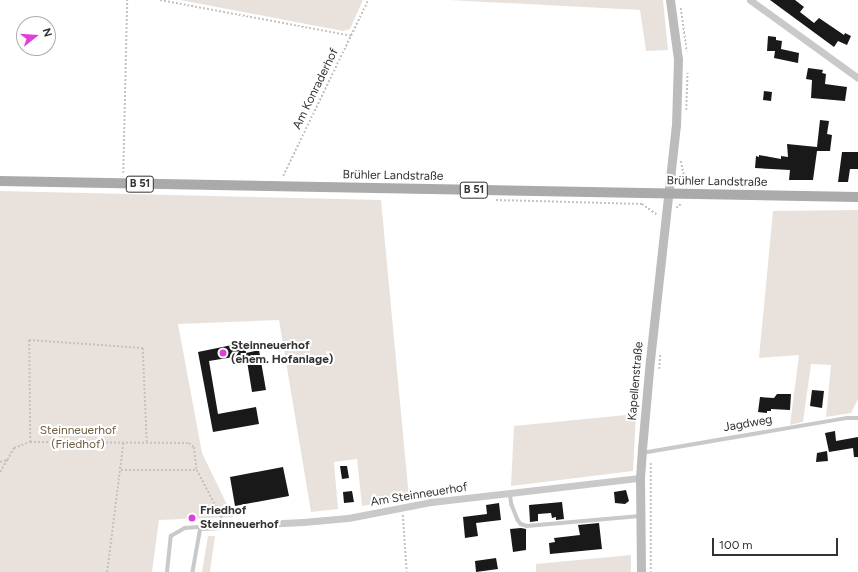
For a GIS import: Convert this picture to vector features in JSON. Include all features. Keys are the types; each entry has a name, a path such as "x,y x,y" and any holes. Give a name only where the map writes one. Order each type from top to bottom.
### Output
{"main road":[{"name":"Kapellenstraße","path":"641,572 640,478 646,452 650,360 676,126 678,59 670,0"},
{"name":"Brühler Landstraße","path":"0,181 858,197"}],"street":[{"path":"750,0 858,78"},
{"name":"Am Steinneuerhof","path":"201,527 227,527 348,518 402,507 640,478"}],"lane":[{"name":"Jagdweg","path":"646,452 848,418 858,418"},
{"path":"510,493 512,505 518,520 521,524 527,526 641,515"},
{"path":"167,572 171,536 185,528 201,527 193,572"}],"path":[{"path":"123,183 127,0"},
{"path":"160,0 352,36"},
{"name":"Am Konraderhof","path":"281,187 282,178 352,36 368,0"},
{"path":"30,442 29,340 143,348 147,442"},
{"path":"658,373 661,349"},
{"path":"0,472 14,448 30,442 189,443 194,448 197,470 227,527"},
{"path":"108,572 121,470 123,442"},
{"path":"646,452 651,572"},
{"path":"0,462 7,460"},
{"path":"121,470 197,470"},
{"path":"402,507 407,572"}],"green space":[{"path":"180,0 363,0 350,29 343,31"},
{"path":"449,0 663,0 668,50 646,51 640,10"},
{"name":"Steinneuerhof (Friedhof)","path":"0,191 381,200 409,498 362,506 357,459 334,462 338,509 311,512 279,320 178,324 202,453 233,517 159,520 152,572 0,572"},
{"path":"858,210 858,399 851,413 826,417 831,365 811,364 803,422 790,425 799,355 759,358 773,211"},
{"path":"636,414 633,471 511,486 514,426"},
{"path":"208,536 215,536 210,572 202,572"},
{"path":"631,555 631,572 536,572 536,564"}],"building":[{"path":"770,0 795,0 804,7 800,12 814,23 819,18 844,35 845,33 851,36 847,45 838,41 834,47"},
{"path":"768,36 776,37 776,40 782,41 781,49 799,53 798,63 774,58 775,51 767,51"},
{"path":"808,68 823,70 822,73 826,74 825,84 847,87 845,101 811,98 812,80 806,79"},
{"path":"764,91 772,92 771,101 763,100"},
{"path":"820,120 829,121 827,134 832,135 830,151 817,151 813,180 789,180 790,170 755,168 756,156 759,157 759,155 781,159 781,156 788,157 787,144 817,147"},
{"path":"842,152 858,152 858,169 850,169 848,182 838,182"},
{"path":"232,345 245,345 246,353 259,350 266,390 252,392 246,355 209,361 218,414 256,407 259,424 213,432 198,352"},
{"path":"812,390 824,391 822,408 810,406"},
{"path":"777,394 791,394 790,410 771,409 771,411 767,411 767,413 758,412 760,397 774,398"},
{"path":"835,431 836,441 858,437 858,457 854,457 853,448 829,452 825,433"},
{"path":"827,451 828,461 816,462 817,453"},
{"path":"340,466 347,466 349,478 342,479"},
{"path":"283,467 289,496 235,506 230,477"},
{"path":"626,490 629,501 625,504 615,503 614,492"},
{"path":"352,491 354,502 344,503 343,492"},
{"path":"562,502 564,519 556,520 556,517 552,518 551,513 538,514 538,521 530,522 529,505"},
{"path":"499,503 501,520 476,523 478,536 465,538 463,517 487,514 486,505"},
{"path":"599,523 602,549 550,554 549,543 555,542 554,538 580,535 578,525"},
{"path":"510,529 526,529 526,550 513,552"},
{"path":"496,558 498,569 476,572 475,561"}],"place":[{"name":"Steinneuerhof (ehem. Hofanlage)","path":"223,353"},
{"name":"Friedhof Steinneuerhof","path":"192,518"}]}
